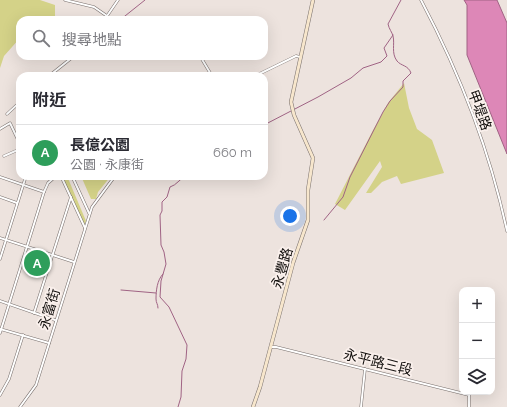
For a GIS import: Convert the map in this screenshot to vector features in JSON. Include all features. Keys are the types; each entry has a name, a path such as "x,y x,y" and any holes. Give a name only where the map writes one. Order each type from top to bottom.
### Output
{"street":[{"path":"65,0 94,7 108,16 118,0"},
{"name":"永豐路","path":"253,407 286,294 293,263 308,220 308,190 313,158 292,110 292,98 313,0"},
{"name":"甲堤路","path":"421,0 448,55 475,125 493,180 507,231"},
{"path":"263,72 296,56 300,57"},
{"path":"54,72 69,60"},
{"path":"202,60 210,72"},
{"path":"7,114 16,106"},
{"path":"0,129 10,123 16,136"},
{"path":"4,156 16,151"},
{"path":"0,177 44,192"},
{"path":"0,259 25,180"},
{"path":"0,333 44,192 52,180"},
{"path":"63,180 85,228"},
{"path":"74,180 90,213"},
{"name":"永富街","path":"20,407 35,386 90,213 98,196 112,180"},
{"path":"0,197 18,203"},
{"path":"34,313 71,197"},
{"path":"0,238 74,262"},
{"path":"0,302 56,320"},
{"path":"1,329 49,343"},
{"path":"0,395 9,379 23,335"},
{"name":"永平路三段","path":"270,348 276,347 469,395 469,407"},
{"path":"361,407 365,369"}],"shaded area":[{"path":"0,0 40,0 55,5 55,16 16,16 16,42 4,56 0,68"},
{"path":"464,0 497,0 507,23 507,154 467,55 467,5"},
{"path":"404,83 409,108 417,129 432,140 444,173 401,184 397,176 382,182 371,193 366,193 382,167 380,161 345,210 335,204 388,103"},
{"path":"64,180 69,180 86,221 84,225"},
{"path":"83,180 108,180 98,192 96,199 91,199"},
{"path":"29,250 51,256 45,275 24,271"}],"waterway":[{"path":"125,16 145,0"},
{"path":"324,220 343,197 350,177 383,112 390,101 403,87 403,81 411,73 408,68 399,63 395,58 393,36 388,24 401,0"},
{"path":"268,123 351,78 363,68 381,62 387,56 384,48 393,35"},
{"path":"178,407 181,397 182,371 186,359 187,345 169,307 160,297 161,281 166,264 161,245 160,215 162,211 162,202 167,197 170,187 181,180"},
{"path":"158,308 156,300 158,282 163,274"},
{"path":"121,290 156,293"}],"place":[{"name":"長億公園","path":"37,263"}]}
